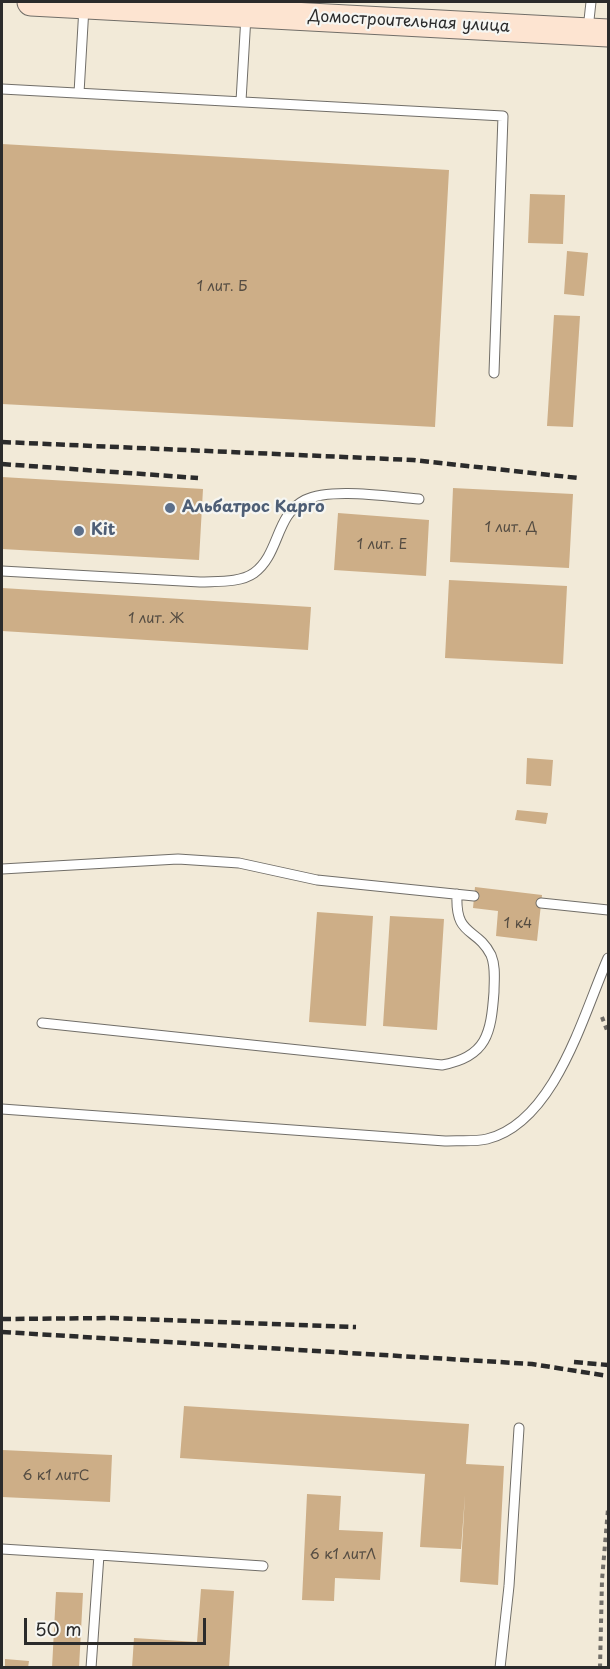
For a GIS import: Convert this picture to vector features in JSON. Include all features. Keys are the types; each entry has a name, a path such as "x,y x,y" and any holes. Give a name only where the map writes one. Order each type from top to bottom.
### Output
{"street":[{"name":"Домостроительная улица","path":"31,2 598,32"}],"lane":[{"path":"591,2 598,32"},
{"path":"79,93 85,4"},
{"path":"241,101 246,14"},
{"path":"2,89 503,116 494,373"},
{"path":"2,571 201,582 230,580 253,574 268,558 287,514 306,499 334,494 419,499"},
{"path":"2,869 188,860 239,863 317,880 474,896"},
{"path":"42,1023 442,1065 460,1062 476,1053 486,1038 492,1020 495,971 491,955 459,922 457,894"},
{"path":"541,903 609,910"},
{"path":"2,1109 445,1141 486,1139 518,1124 544,1096 565,1059 609,958"},
{"path":"500,1668 510,1586 519,1428"},
{"path":"2,1549 263,1566"},
{"path":"91,1668 99,1555"}],"path":[{"path":"600,1668 602,1580 609,1509"}],"building":[{"path":"2,144 449,170 435,427 2,404"},
{"path":"530,194 565,195 563,244 528,243"},
{"path":"567,251 588,253 584,296 564,294"},
{"path":"554,315 580,316 573,427 547,426"},
{"path":"2,477 203,489 199,560 2,549"},
{"path":"453,488 573,494 569,568 450,562"},
{"path":"338,513 429,520 426,576 334,570"},
{"path":"449,580 567,586 563,664 445,658"},
{"path":"2,588 311,607 308,650 2,631"},
{"path":"527,758 553,760 551,786 526,784"},
{"path":"517,810 548,813 546,824 515,820"},
{"path":"475,887 542,895 537,941 496,936 498,911 473,908"},
{"path":"317,912 373,916 366,1026 309,1022"},
{"path":"390,916 444,919 437,1030 383,1026"},
{"path":"184,1406 469,1424 466,1464 504,1466 498,1585 460,1582 465,1495 461,1549 420,1547 425,1474 180,1458"},
{"path":"2,1450 112,1455 110,1502 2,1497"},
{"path":"307,1494 341,1496 339,1530 383,1532 380,1580 335,1578 334,1601 302,1600"},
{"path":"201,1589 234,1591 229,1668 132,1668 134,1638 197,1642"},
{"path":"56,1592 83,1593 79,1668 52,1668"},
{"path":"5,1659 29,1661 28,1668 5,1668"}],"railway":[{"path":"2,442 413,460 578,478"},
{"path":"2,464 198,478"},
{"path":"2,1319 113,1318 356,1327"},
{"path":"2,1332 532,1364 608,1376"},
{"path":"574,1362 608,1365"}],"place":[{"name":"Альбатрос Карго","path":"170,508"},
{"name":"Kit","path":"79,531"}]}
